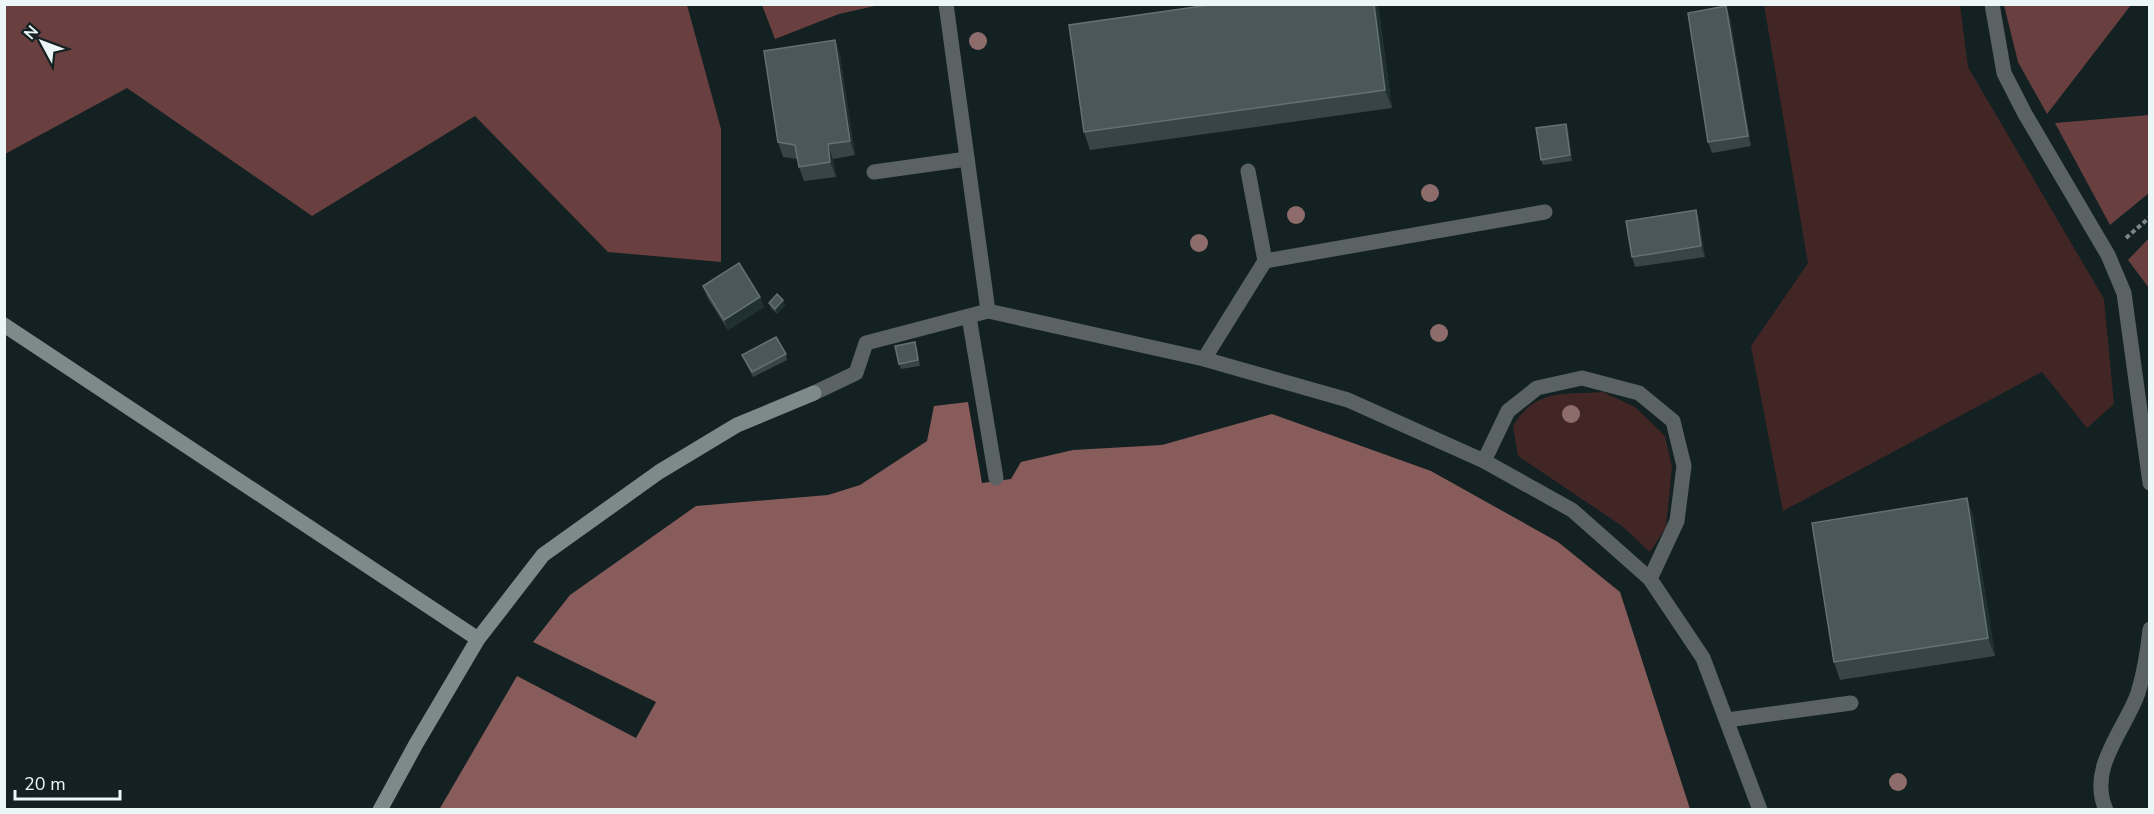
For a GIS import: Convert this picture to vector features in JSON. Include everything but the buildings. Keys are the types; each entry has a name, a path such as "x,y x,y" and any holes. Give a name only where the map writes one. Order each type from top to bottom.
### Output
{"street":[{"path":"946,4 988,311"},
{"path":"1992,4 2004,73 2025,114 2108,255 2124,292 2150,483"},
{"path":"874,172 967,159"},
{"path":"1204,359 1265,261 1248,171"},
{"path":"1265,261 1545,212"},
{"path":"380,810 478,639 543,555 669,466 737,425 856,373 866,343 988,311 1204,359 1348,400 1484,461 1572,510 1650,579 1703,658 1760,810"},
{"path":"969,316 996,478"},
{"path":"4,325 478,639"},
{"path":"1484,461 1508,411 1538,388 1582,378 1639,393 1673,421 1684,466 1677,521 1650,579"},
{"path":"2106,810 2101,798 2105,760 2138,693 2150,629"},
{"path":"1726,720 1851,703"}],"shaded area":[{"path":"5,4 687,5 721,129 721,262 608,252 475,116 312,216 127,88 5,154"},
{"path":"2004,4 2131,5 2047,114 2018,62"},
{"path":"762,5 879,5 839,14 775,39"},
{"path":"1764,5 1960,5 1968,67 2104,299 2114,404 2087,428 2042,372 1783,511 1751,346 1808,263"},
{"path":"2149,115 2149,193 2110,225 2055,123"},
{"path":"2149,238 2149,288 2128,260"},
{"path":"1603,392 1635,407 1665,436 1672,467 1666,527 1650,552 1622,526 1518,456 1513,426 1531,405 1541,399 1563,394"},
{"path":"968,402 982,483 1011,479 1021,462 1073,450 1162,445 1272,414 1431,471 1558,542 1620,592 1690,809 439,810 517,676 636,738 656,702 533,642 570,595 696,506 828,495 860,485 927,441 934,406"}]}
